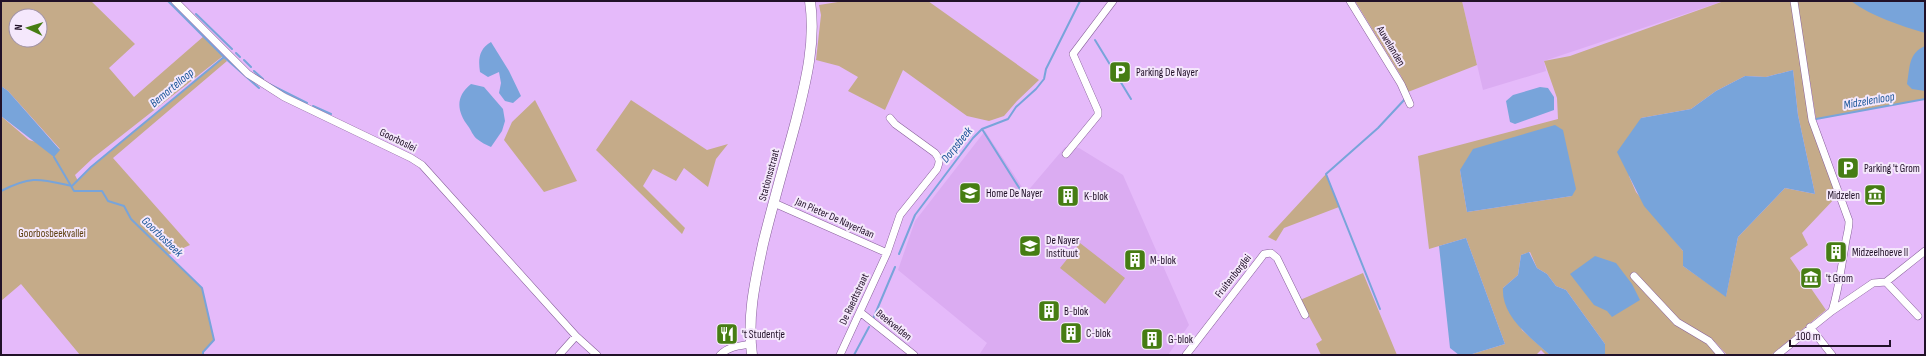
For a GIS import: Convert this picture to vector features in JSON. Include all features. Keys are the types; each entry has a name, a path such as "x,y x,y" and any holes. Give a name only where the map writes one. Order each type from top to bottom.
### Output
{"street":[{"name":"Goorboslei","path":"175,1 248,74 265,86 284,97 411,158 422,165 576,336 597,355"},
{"name":"Stationsstraat","path":"752,355 750,344 751,300 808,68 812,26 810,1"},
{"path":"1066,154 1098,115 1098,111 1073,54 1113,1"},
{"name":"Auwelanden","path":"1350,1 1401,84 1410,104"},
{"path":"1794,1 1812,120 1849,221 1849,233 1845,244 1839,289 1832,311"},
{"name":"De Raedtstraat","path":"840,355 887,253 900,215 937,169 940,163 939,157 935,153 895,124 890,118"},
{"name":"Jan Pieter De Nayerlaan","path":"774,203 887,253"},
{"path":"1777,355 1810,327 1832,311 1873,283 1886,282 1925,251"},
{"name":"Fruitenborglei","path":"1186,355 1264,254 1272,253 1277,258 1305,315"},
{"path":"1634,276 1677,322 1709,341 1721,355"},
{"path":"1886,282 1918,316"},
{"name":"Beekvelden","path":"860,312 914,355"},
{"path":"1810,327 1832,355"},
{"path":"558,355 576,336"},
{"path":"720,355 726,350 736,346 750,344"}],"shaded area":[{"path":"1462,1 1724,1 1544,61 1546,71 1483,90"},
{"name":"De Nayer Instituut","path":"985,131 1026,193 1065,147 1079,148 1123,175 1189,325 1168,355 979,355 987,343 898,270 915,221"}],"green space":[{"name":"Goorbosbeekvallei","path":"1,1 91,1 135,44 109,68 134,97 204,36 223,56 93,158 75,175 78,181 93,166 224,57 227,61 113,158 190,245 168,255 202,288 214,340 203,352 203,355 80,355 21,284 1,301 1,116 29,140 60,149 8,91 1,86"},
{"path":"844,1 928,1 1039,80 1004,116 989,121 967,116 903,70 885,110 848,91 858,77 839,66 816,60 821,15 819,5"},
{"path":"1355,1 1462,1 1477,65 1408,92 1401,76"},
{"path":"1724,1 1791,1 1810,123 1837,196 1802,233 1808,245 1790,258 1826,310 1771,355 1727,355 1715,342 1707,341 1718,355 1605,355 1605,344 1566,290 1556,286 1547,274 1537,268 1530,252 1521,255 1518,275 1503,288 1522,330 1550,355 1546,355 1541,350 1536,355 1469,355 1505,344 1466,238 1429,249 1418,156 1558,119 1557,98 1544,61 1570,56","holes":["1793,70 1798,115 1815,194 1785,188 1738,237 1726,296 1683,266 1683,251 1636,192 1629,176 1641,118 1691,109 1716,91 1745,76 1766,77","1460,170 1572,196 1467,212"]},
{"path":"1797,1 1925,1 1925,99 1816,119"},
{"path":"535,100 577,181 544,192 504,140 512,122"},
{"path":"631,100 707,150 728,144 716,159 708,187 684,168 676,181 653,169 643,186 685,228 682,234 596,150"},
{"path":"1326,174 1339,207 1284,228 1276,241 1268,237"},
{"path":"1080,243 1125,278 1105,304 1060,268"},
{"path":"1363,273 1397,355 1321,355 1316,344 1322,340 1300,300"}],"water":[{"path":"1851,1 1925,1 1925,33 1877,16"},
{"path":"491,42 509,71 521,96 513,103 505,101 499,93 501,83 499,72 488,77 480,72 480,55 484,48"},
{"path":"1925,46 1925,91 1912,89 1907,84 1913,57 1919,49"},
{"path":"1793,70 1798,115 1815,194 1785,188 1738,237 1726,297 1683,266 1683,251 1644,206 1617,152 1641,118 1691,109 1716,91 1745,76 1766,77"},
{"path":"471,84 484,87 503,109 505,121 502,131 491,147 473,135 460,110 459,104 462,94"},
{"path":"1,86 8,91 60,150 54,157 1,116"},
{"path":"1540,87 1548,88 1554,97 1554,110 1515,124 1510,122 1506,101 1513,95"},
{"path":"1555,125 1563,130 1576,189 1572,196 1467,212 1460,170 1473,149"},
{"path":"1466,238 1505,344 1469,355 1459,355 1450,348 1439,246"},
{"path":"1529,252 1537,268 1547,274 1556,286 1566,290 1605,344 1605,355 1550,355 1526,334 1512,317 1507,308 1503,288 1518,275 1521,255"},
{"path":"1595,256 1616,263 1632,284 1640,300 1612,317 1607,311 1594,305 1570,274"}],"waterway":[{"name":"Bemortelloop","path":"72,186 91,167 224,57 168,1"},
{"name":"Dorpsbeek","path":"899,254 915,215 973,138 982,129 1008,119 1016,107 1036,89 1044,79 1046,69 1080,1"},
{"path":"196,14 232,49"},
{"path":"1095,40 1131,99"},
{"path":"236,53 240,57"},
{"path":"224,57 259,88"},
{"path":"244,60 251,67"},
{"path":"254,71 263,79"},
{"path":"269,84 307,103"},
{"path":"1380,309 1326,174 1378,128 1405,99"},
{"name":"Midzelenloop","path":"1816,119 1925,99"},
{"path":"313,106 331,114"},
{"path":"982,129 1023,194"},
{"name":"Goorbosbeek","path":"54,157 74,191 102,191 108,201 124,206 131,219 202,288 214,340 203,352 203,355"},
{"name":"Goorbosbeek","path":"1,191 21,182 36,180 44,180 72,186"},
{"name":"Dorpsbeek","path":"873,319 895,267"},
{"name":"Dorpsbeek","path":"854,355 869,327"}],"place":[{"name":"Parking De Nayer","path":"1120,72"},
{"name":"Parking 't Grom","path":"1848,168"},
{"name":"Home De Nayer","path":"970,193"},
{"name":"Midzelen","path":"1875,195"},
{"name":"K-blok","path":"1068,196"},
{"name":"De Nayer Instituut","path":"1030,246"},
{"name":"Midzeelhoeve II","path":"1836,252"},
{"name":"M-blok","path":"1135,260"},
{"name":"'t Grom","path":"1811,278"},
{"name":"B-blok","path":"1049,311"},
{"name":"C-blok","path":"1071,333"},
{"name":"'t Studentje","path":"727,334"},
{"name":"G-blok","path":"1152,339"}]}
